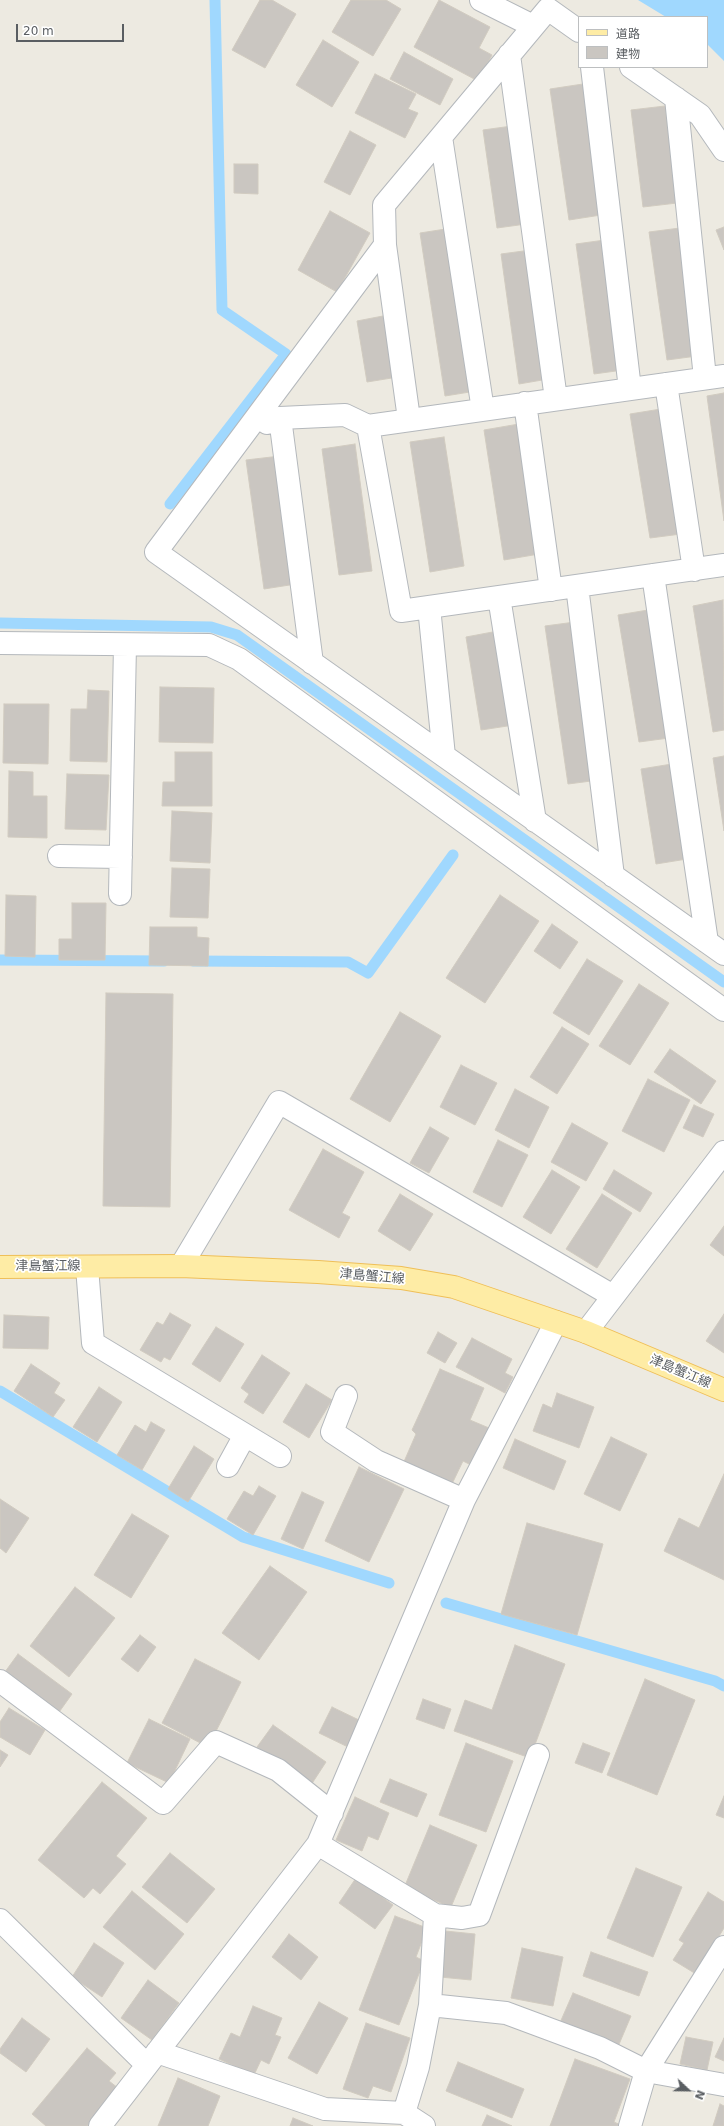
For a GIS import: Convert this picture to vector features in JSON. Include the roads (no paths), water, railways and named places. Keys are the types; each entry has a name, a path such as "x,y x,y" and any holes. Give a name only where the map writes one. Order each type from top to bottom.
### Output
{"main road":[{"name":"津島蟹江線","path":"0,1267 181,1266 318,1272 401,1278 454,1286 586,1332 724,1390"}],"street":[{"path":"481,0 533,26"},
{"path":"409,419 385,245 384,205 548,9 578,30"},
{"path":"509,55 556,399"},
{"path":"592,68 630,389"},
{"path":"632,68 700,115 724,150"},
{"path":"244,433 280,418 345,415 368,426 715,377 676,98"},
{"path":"441,137 483,410"},
{"path":"385,245 156,552 724,954"},
{"path":"666,384 694,570"},
{"path":"525,404 551,590"},
{"path":"280,418 312,663"},
{"path":"368,426 401,611 724,565"},
{"path":"653,575 706,942"},
{"path":"577,586 613,876"},
{"path":"499,597 535,821"},
{"path":"429,607 444,756"},
{"path":"0,643 209,645 239,659 724,1010"},
{"path":"120,894 124,645"},
{"path":"59,856 121,857"},
{"path":"181,1266 279,1102 613,1296"},
{"path":"586,1332 724,1152"},
{"path":"88,1267 93,1343 280,1456"},
{"path":"100,2126 318,1844 464,1500 556,1322"},
{"path":"346,1396 332,1432 376,1461 464,1500"},
{"path":"228,1466 245,1435"},
{"path":"0,1681 163,1802 216,1742 278,1770 332,1813"},
{"path":"318,1844 435,1915 462,1918 479,1915 538,1755"},
{"path":"404,2113 418,2067 430,2005 435,1915"},
{"path":"0,1920 152,2058 325,2110 404,2113 424,2126"},
{"path":"630,2126 646,2071 724,1947"},
{"path":"430,2005 506,2014 600,2048 646,2071 724,2085"}],"water":[{"path":"638,0 724,0 724,61 708,45 708,16 664,16"}],"waterway":[{"path":"170,504 286,354 222,310 215,0"},
{"path":"0,623 211,627 237,635 724,982"},
{"path":"193,961 348,962 368,973 453,855"},
{"path":"0,960 164,961"},
{"path":"0,1391 243,1537 389,1583"},
{"path":"446,1603 715,1681 724,1686"}]}
